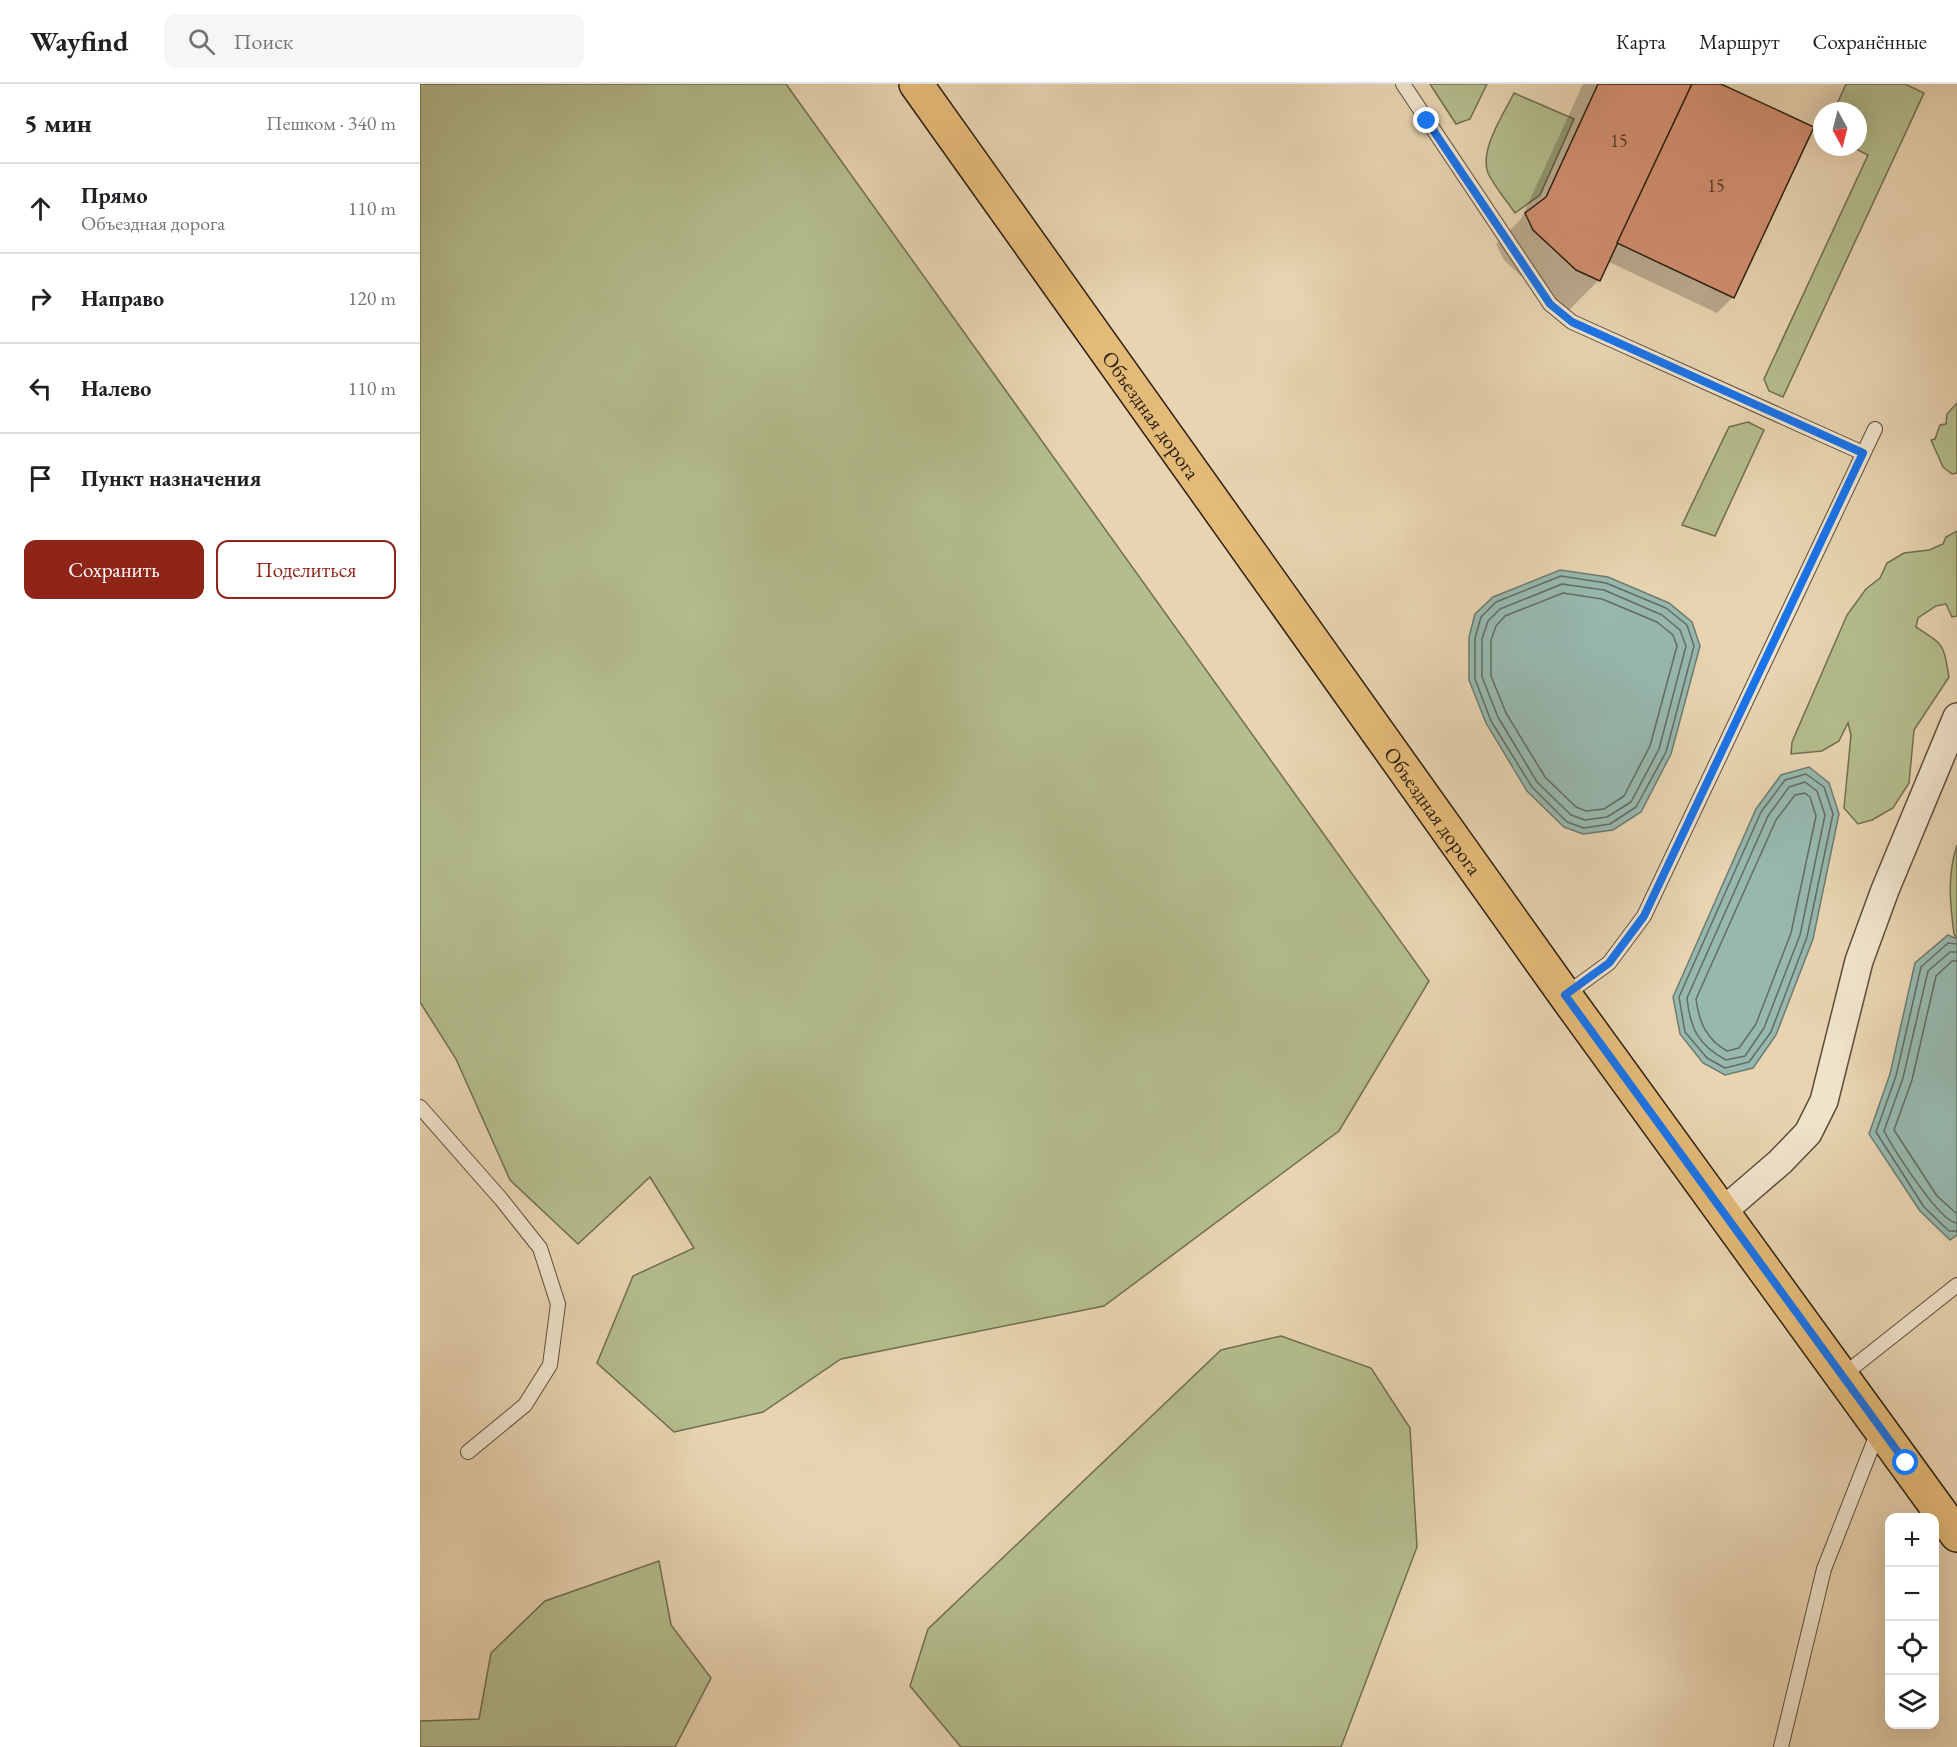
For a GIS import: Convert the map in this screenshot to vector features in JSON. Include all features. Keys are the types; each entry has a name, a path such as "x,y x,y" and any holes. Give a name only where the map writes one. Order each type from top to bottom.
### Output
{"main road":[{"name":"Объездная дорога","path":"916,84 1565,995 1957,1535"}],"street":[{"path":"1722,1212 1780,1162 1808,1132 1824,1101 1859,961 1957,717"}],"lane":[{"path":"1403,84 1550,304 1572,322 1863,453"},
{"path":"1565,995 1609,963 1644,916 1875,429"},
{"path":"420,1107 501,1199 540,1248 558,1304 550,1365 525,1405 468,1452"},
{"path":"1842,1376 1957,1285"},
{"path":"1781,1747 1824,1569 1880,1428"}],"green space":[{"path":"420,84 786,84 1429,981 1339,1131 1104,1306 841,1359 763,1412 674,1432 597,1363 633,1276 694,1248 650,1177 578,1244 510,1180 456,1059 420,1002"},
{"path":"1430,84 1487,84 1470,119 1456,124"},
{"path":"1846,84 1905,84 1924,93 1783,397 1769,391 1764,379 1868,155 1867,102 1838,102"},
{"path":"1514,93 1574,119 1540,195 1515,213 1488,173 1486,164 1494,132"},
{"path":"1957,403 1957,473 1952,474 1943,467 1931,440 1935,439 1940,425 1946,424 1947,414"},
{"path":"1748,422 1764,430 1715,536 1682,525 1729,427"},
{"path":"1957,531 1957,616 1952,617 1946,604 1936,606 1918,618 1916,627 1941,646 1949,677 1914,730 1909,783 1893,808 1872,820 1858,824 1844,808 1851,735 1848,723 1839,741 1822,751 1791,754 1792,742 1847,615 1866,589 1880,578 1887,563 1904,553 1929,550 1943,544 1946,537"},
{"path":"1957,845 1957,939 1954,934 1950,890"},
{"path":"1281,1336 1371,1368 1410,1428 1417,1547 1341,1747 961,1747 910,1686 928,1629 1221,1350"},
{"path":"659,1561 671,1625 711,1678 675,1747 420,1747 420,1721 479,1719 491,1653 545,1601"}],"water":[{"path":"1560,570 1608,577 1669,603 1692,622 1700,646 1671,754 1641,812 1613,830 1583,834 1564,827 1527,791 1486,723 1469,680 1469,637 1475,614 1493,597"},
{"path":"1809,767 1829,783 1839,814 1813,939 1776,1035 1753,1068 1725,1075 1703,1063 1680,1034 1673,997 1756,809 1781,775"},
{"path":"1948,935 1957,939 1957,1235 1950,1240 1920,1211 1869,1134 1890,1074 1915,963"}],"building":[{"path":"1598,84 1692,84 1600,281 1576,270 1533,230 1525,213 1546,197"},
{"path":"1692,84 1721,84 1813,127 1734,298 1617,243"}],"route":[{"path":"1427,121 1550,304 1572,322 1863,453 1644,916 1609,963 1565,995 1906,1463"}]}
